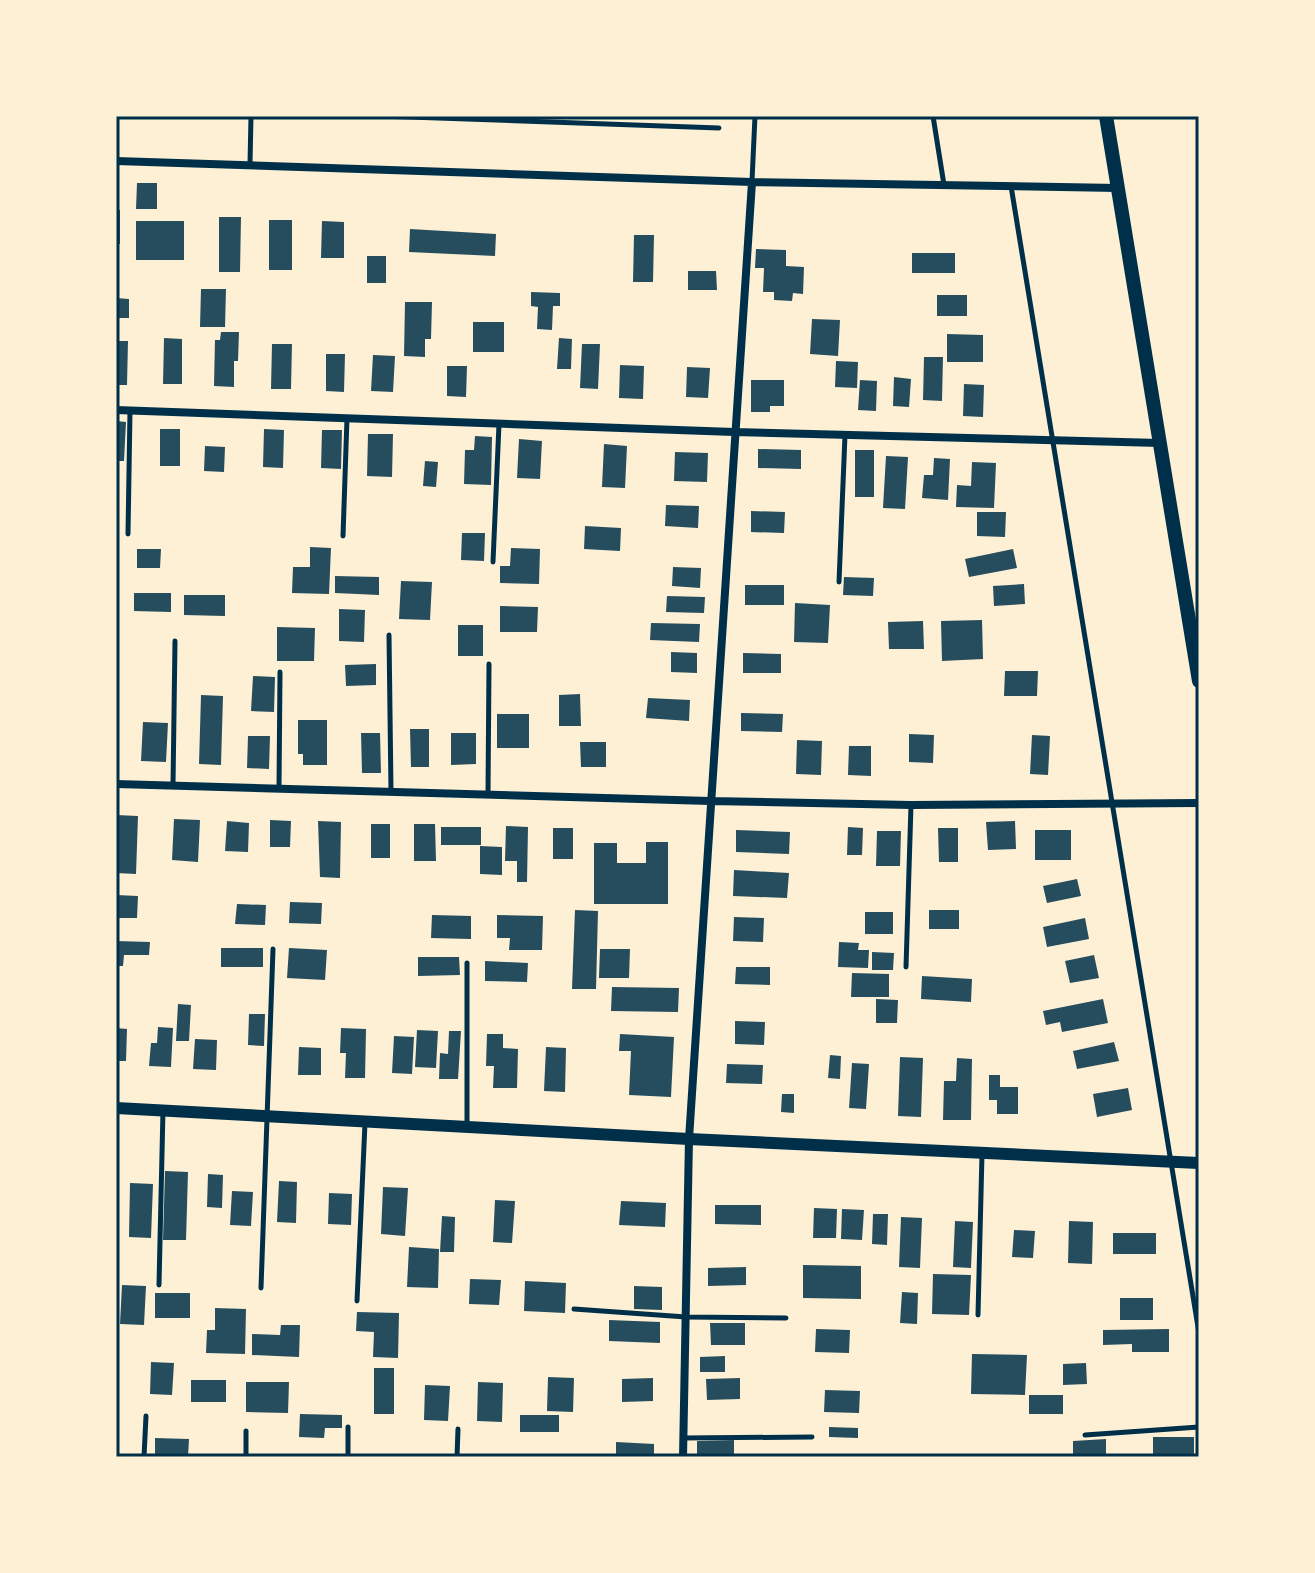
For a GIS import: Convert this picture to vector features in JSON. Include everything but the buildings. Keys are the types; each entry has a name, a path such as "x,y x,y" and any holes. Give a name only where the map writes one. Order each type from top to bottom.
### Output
{"main road":[{"path":"1106,116 1199,681"}],"street":[{"path":"116,161 752,182 1118,188"},
{"path":"683,1457 689,1139 752,182"},
{"path":"116,410 734,432 1160,443"},
{"path":"116,784 911,805 1199,803"},
{"path":"116,1108 1199,1163"}],"lane":[{"path":"250,164 251,116"},
{"path":"380,116 719,128"},
{"path":"752,182 755,116"},
{"path":"933,116 944,185"},
{"path":"1011,186 1199,1333"},
{"path":"128,534 130,411"},
{"path":"343,536 347,418"},
{"path":"493,562 499,424"},
{"path":"839,582 845,434"},
{"path":"389,635 391,791"},
{"path":"173,786 175,641"},
{"path":"488,794 489,664"},
{"path":"279,788 280,672"},
{"path":"906,967 911,805"},
{"path":"261,1288 273,949"},
{"path":"467,963 467,1127"},
{"path":"159,1285 163,1110"},
{"path":"357,1301 365,1122"},
{"path":"978,1315 982,1154"},
{"path":"574,1309 686,1317 786,1318"},
{"path":"144,1457 146,1416"},
{"path":"348,1427 348,1457"},
{"path":"1085,1435 1199,1427"},
{"path":"457,1457 458,1429"},
{"path":"246,1431 246,1457"},
{"path":"683,1438 812,1437"}]}
